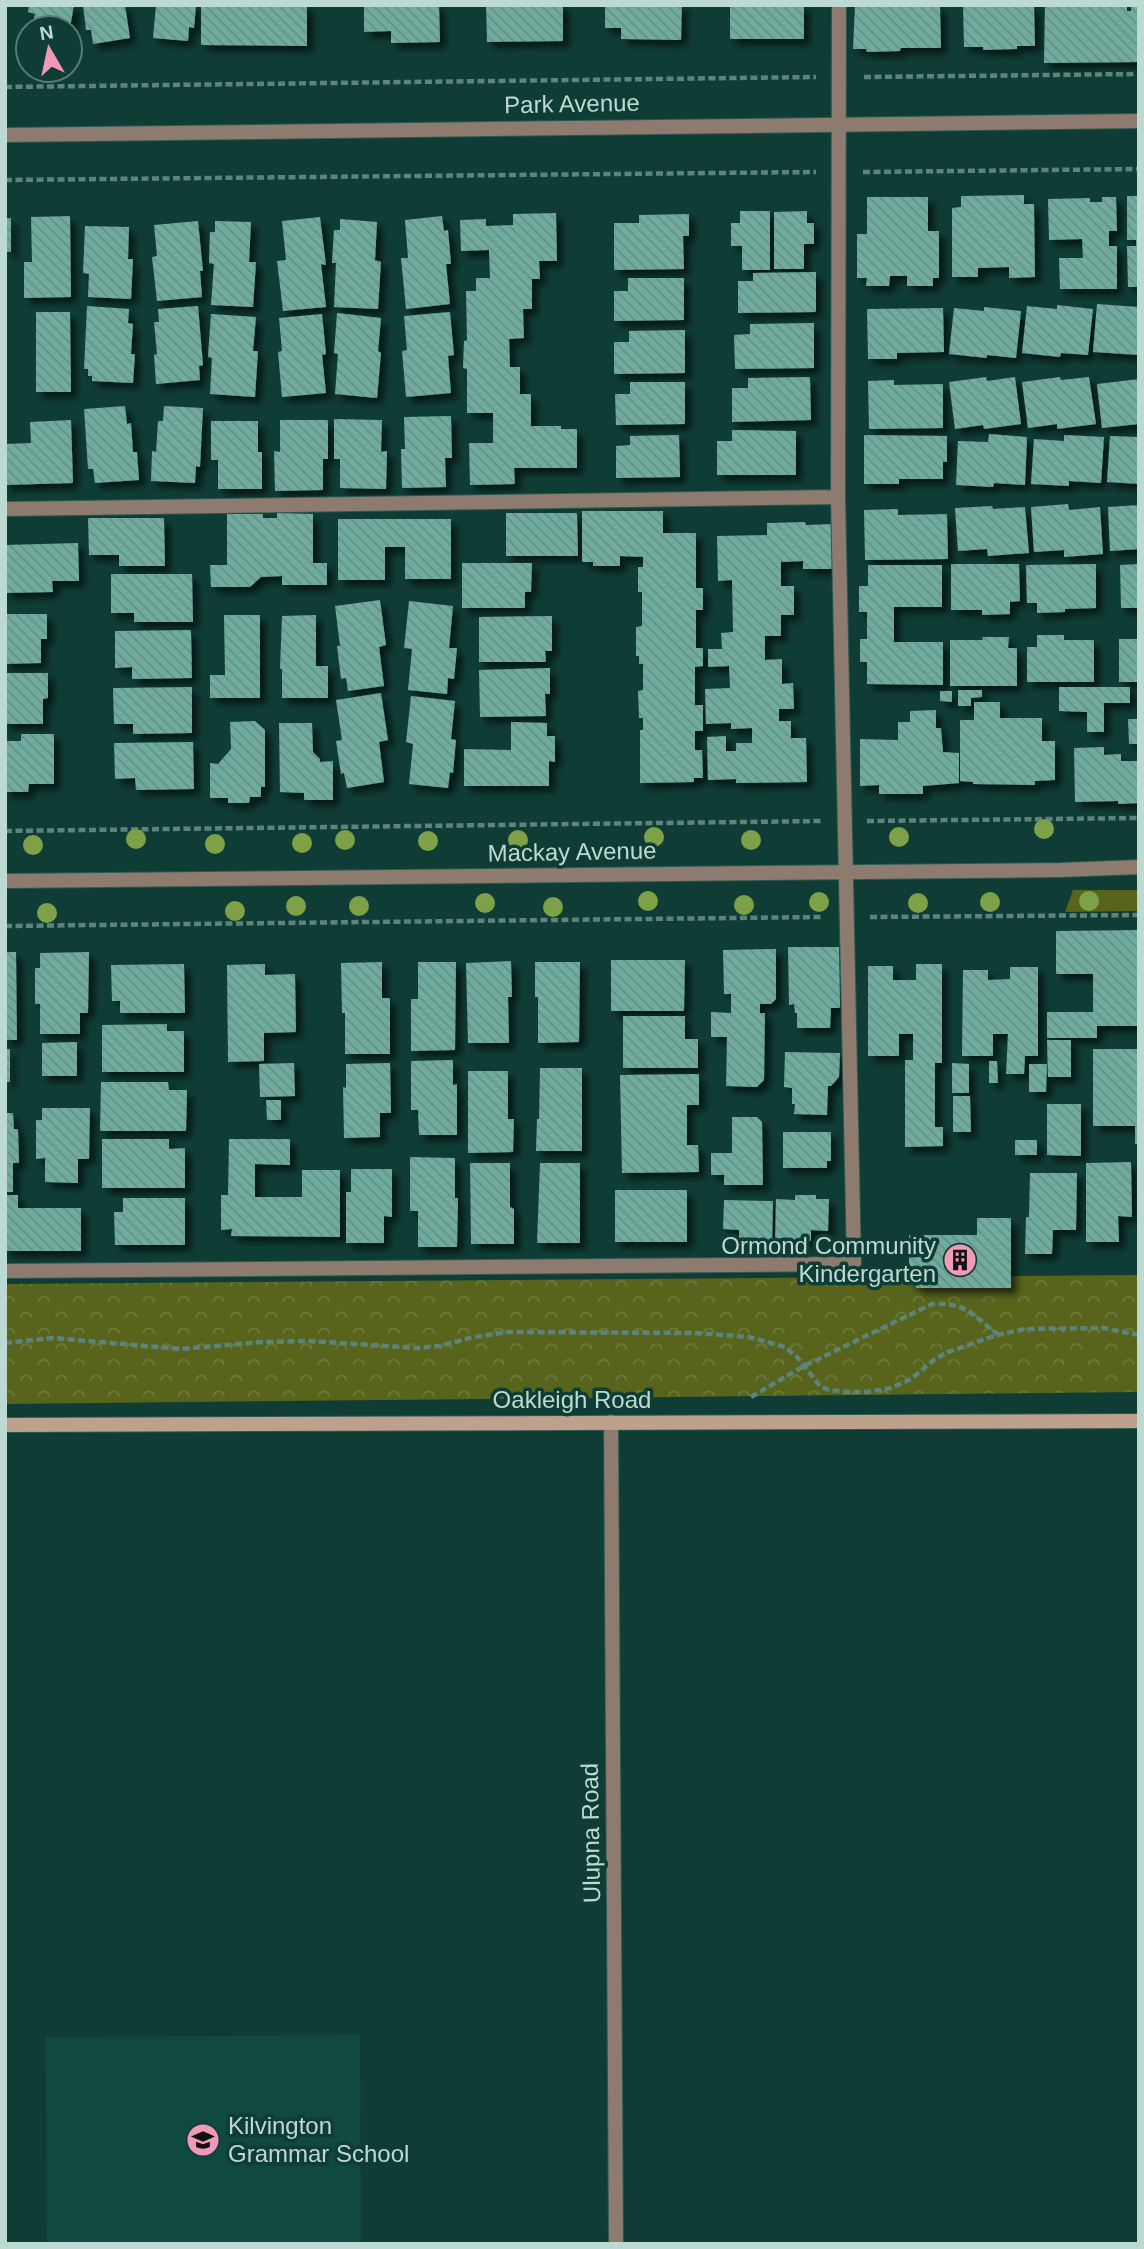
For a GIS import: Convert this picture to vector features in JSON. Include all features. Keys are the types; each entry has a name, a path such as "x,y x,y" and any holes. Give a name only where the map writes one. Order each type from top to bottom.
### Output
{"street":[{"path":"5,1271 854,1264 838,497 839,5"},
{"name":"Park Avenue","path":"5,135 1139,121"},
{"path":"5,509 838,497"},
{"name":"Mackay Avenue","path":"5,881 1139,867"},
{"name":"Oakleigh Road","path":"5,1425 1139,1421"},
{"name":"Ulupna Road","path":"611,1422 617,2244"}],"path":[{"path":"5,88 1139,74"},
{"path":"5,180 1139,169"},
{"path":"5,831 1139,818"},
{"path":"5,926 1139,915"},
{"path":"744,1401 804,1366 932,1304 963,1306 997,1335"},
{"path":"5,1343 53,1338 181,1349 309,1341 417,1348 508,1332 695,1333 749,1337 785,1347 797,1357 820,1386 830,1390 867,1392 891,1388 911,1380 935,1359 948,1352 997,1335 1025,1329 1104,1328 1137,1333"}],"shaded area":[{"name":"Kilvington Grammar School","path":"360,2035 361,2242 47,2244 46,2037"}],"green space":[{"path":"1073,890 1139,890 1139,911 1065,912"},
{"path":"1139,1275 1139,1392 5,1404 5,1284"}],"building":[{"path":"29,5 74,5 72,14 28,12"},
{"path":"83,5 125,5 130,38 93,44 91,30 86,30"},
{"path":"156,5 196,5 194,28 189,27 188,41 153,38"},
{"path":"201,5 307,5 307,46 201,45"},
{"path":"364,5 439,5 440,42 391,43 391,31 364,32"},
{"path":"486,5 563,5 563,41 487,42"},
{"path":"605,5 682,5 681,40 621,39 621,28 605,28"},
{"path":"730,5 804,5 804,39 730,39"},
{"path":"855,5 940,6 941,48 901,48 900,51 867,52 866,49 853,49"},
{"path":"963,5 1034,5 1035,46 983,50 983,47 964,47"},
{"path":"1045,5 1127,5 1127,11 1131,11 1131,5 1139,5 1139,62 1044,63"},
{"path":"1024,195 1024,204 1034,204 1035,277 1009,278 1009,267 978,268 978,277 952,277 952,208 961,207 961,196"},
{"path":"1127,196 1139,196 1139,287 1128,287 1127,246 1136,246 1136,240 1127,240"},
{"path":"867,197 928,197 928,231 939,231 939,278 933,278 933,286 907,286 907,276 890,276 889,286 866,286 867,278 857,278 857,234 867,234"},
{"path":"1102,197 1116,197 1117,231 1109,231 1109,246 1117,246 1117,289 1060,289 1059,258 1083,258 1082,239 1049,240 1048,199 1090,198 1090,202 1102,202"},
{"path":"740,211 770,211 770,270 742,270 742,246 731,246 731,223 740,223"},
{"path":"807,211 807,223 814,223 814,244 804,244 804,269 774,269 774,212"},
{"path":"556,213 557,261 539,261 540,279 532,279 532,309 523,309 524,338 509,339 510,367 520,367 520,394 531,394 531,426 577,429 577,468 514,468 515,484 470,485 469,443 493,443 493,413 467,413 467,369 463,368 464,341 467,340 466,291 476,291 476,278 490,278 489,250 461,251 460,220 486,219 486,226 513,225 513,214"},
{"path":"689,214 689,236 683,236 684,269 614,270 614,223 639,223 639,215"},
{"path":"70,216 71,297 24,298 24,262 32,262 31,217"},
{"path":"442,216 444,231 448,230 451,264 446,264 450,304 406,309 401,258 408,258 405,220"},
{"path":"320,217 326,265 321,264 326,307 283,311 277,261 286,260 282,221"},
{"path":"5,218 11,218 11,252 5,252"},
{"path":"340,219 377,222 375,260 381,262 378,309 334,307 334,230 340,230"},
{"path":"198,221 203,271 200,271 202,297 157,301 152,257 157,256 154,225"},
{"path":"215,221 251,222 249,262 256,262 253,307 211,305 214,264 209,263 210,232 215,232"},
{"path":"85,226 129,227 128,259 133,259 131,299 88,297 89,274 83,273"},
{"path":"816,272 816,312 738,313 738,281 753,281 753,273"},
{"path":"628,278 684,278 684,320 614,321 614,291 628,291"},
{"path":"1097,304 1139,307 1139,355 1093,352"},
{"path":"1057,305 1093,309 1088,355 1061,353 1060,357 1022,353 1027,306 1057,309"},
{"path":"87,306 129,309 128,323 133,324 131,354 135,354 133,383 92,381 92,376 88,376 88,369 84,369"},
{"path":"198,306 203,365 199,366 200,380 156,384 154,322 159,322 158,309"},
{"path":"984,307 1021,311 1016,358 949,354 954,308 984,311"},
{"path":"943,308 944,352 897,353 897,359 868,359 867,309"},
{"path":"36,312 70,312 71,392 36,392"},
{"path":"450,312 454,355 448,356 451,393 406,397 402,351 407,350 404,316"},
{"path":"337,313 381,318 377,398 335,394"},
{"path":"211,314 256,317 253,351 258,351 255,397 210,394 212,358 208,357"},
{"path":"322,314 326,393 282,397 278,352 282,351 279,318"},
{"path":"814,323 814,368 735,369 734,335 750,334 750,324"},
{"path":"685,330 685,373 614,374 614,342 629,342 629,331"},
{"path":"810,377 811,420 732,422 732,388 748,388 748,378"},
{"path":"986,377 987,381 1015,377 1021,424 984,429 983,425 955,429 949,382"},
{"path":"1060,377 1061,380 1089,377 1096,424 1057,429 1057,424 1028,428 1022,382"},
{"path":"1139,379 1139,424 1102,428 1097,384"},
{"path":"894,380 894,385 943,384 943,428 869,429 868,381"},
{"path":"630,382 685,382 685,424 616,425 615,394 630,394"},
{"path":"125,406 127,424 131,423 133,452 137,452 139,480 95,483 93,469 88,469 84,409"},
{"path":"164,406 203,408 200,467 196,466 195,483 151,481 152,451 156,452 158,421 163,421"},
{"path":"451,416 452,458 445,458 446,487 402,488 404,417"},
{"path":"334,419 382,420 381,452 387,451 386,489 340,488 340,459 334,459"},
{"path":"71,420 73,483 5,485 5,444 31,443 30,422"},
{"path":"280,420 328,420 328,459 323,459 323,490 275,491 274,451 280,452"},
{"path":"211,421 258,421 258,452 262,452 262,489 218,489 218,460 211,460"},
{"path":"732,430 796,431 796,475 717,475 717,441 732,441"},
{"path":"989,434 1027,437 1025,485 956,485 958,441 988,442"},
{"path":"679,435 680,477 616,478 616,446 630,445 630,436"},
{"path":"864,435 947,436 947,462 943,462 943,479 899,479 899,484 864,484"},
{"path":"1064,435 1104,437 1101,483 1069,481 1069,486 1031,484 1034,439 1064,441"},
{"path":"1110,436 1139,437 1139,484 1107,482"},
{"path":"1068,504 1069,510 1100,507 1103,554 1064,557 1064,550 1034,552 1031,507"},
{"path":"1139,505 1139,549 1110,551 1108,507"},
{"path":"992,506 993,509 1025,507 1029,553 988,556 987,549 958,551 955,508"},
{"path":"898,509 898,515 947,514 948,559 865,560 864,510"},
{"path":"582,511 663,511 663,533 696,533 696,588 703,588 703,610 696,610 696,648 703,648 703,666 695,667 695,705 703,705 703,731 695,731 695,750 702,750 703,778 694,778 694,782 640,783 640,730 643,730 643,718 639,718 638,691 643,690 643,664 639,664 639,656 636,656 636,627 642,626 642,592 638,592 638,567 643,567 643,557 620,556 620,566 593,566 593,562 582,562"},
{"path":"277,513 313,514 313,563 327,563 327,585 282,585 282,576 261,577 250,587 211,587 210,565 227,565 227,514 263,514 263,518 277,518"},
{"path":"506,513 577,513 578,556 506,556"},
{"path":"88,518 164,518 165,566 119,566 119,555 89,555"},
{"path":"338,519 451,519 451,579 405,579 405,547 385,547 385,580 338,580"},
{"path":"805,522 806,525 832,524 832,569 803,569 803,561 781,562 781,586 794,586 794,615 781,615 781,636 765,636 765,660 782,659 782,684 793,683 794,709 779,709 779,721 791,721 791,738 806,738 807,782 736,783 736,779 708,780 707,737 726,736 726,751 736,751 736,743 752,743 752,728 731,729 731,723 706,724 705,689 730,688 729,666 708,667 708,649 722,649 721,633 733,632 732,580 718,581 717,536 767,535 767,523"},
{"path":"78,543 79,581 52,581 53,592 5,593 5,545"},
{"path":"462,563 532,563 531,592 525,592 525,608 462,608"},
{"path":"951,564 1019,564 1020,601 1010,602 1010,614 982,615 982,610 951,610"},
{"path":"1096,564 1096,608 1037,613 1037,603 1027,603 1026,565"},
{"path":"1139,564 1139,608 1121,608 1120,565"},
{"path":"868,565 942,565 942,607 894,607 894,642 943,642 943,685 867,684 867,662 860,662 860,639 867,639 867,612 859,612 859,586 868,586"},
{"path":"111,574 192,574 193,622 134,622 134,613 111,613"},
{"path":"380,600 386,645 379,647 384,686 348,691 346,678 341,679 335,606"},
{"path":"409,601 453,606 449,648 457,648 454,679 448,678 447,694 408,690 412,649 404,648"},
{"path":"5,614 47,614 47,639 41,639 41,663 5,664"},
{"path":"224,615 260,615 260,698 210,698 210,675 225,675"},
{"path":"316,615 316,666 328,666 328,698 282,698 282,616"},
{"path":"552,616 552,651 545,651 546,662 479,662 479,617"},
{"path":"191,630 192,678 132,679 132,667 115,668 115,631"},
{"path":"1037,635 1064,635 1064,640 1094,640 1094,682 1027,682 1027,647 1037,647"},
{"path":"982,637 1009,637 1008,648 1017,648 1017,686 950,686 950,640 983,640"},
{"path":"1119,639 1139,639 1139,682 1119,682"},
{"path":"550,668 550,694 545,694 546,716 480,717 479,670"},
{"path":"5,673 48,673 48,698 43,699 43,724 5,724"},
{"path":"192,687 192,733 133,734 133,724 114,724 113,688"},
{"path":"1059,687 1130,687 1130,703 1104,703 1104,732 1087,732 1087,712 1059,711"},
{"path":"958,690 982,690 982,697 971,698 971,706 958,706"},
{"path":"940,691 952,691 952,702 940,701"},
{"path":"381,693 388,740 379,742 384,782 347,788 344,773 341,774 336,741 342,740 336,700"},
{"path":"411,696 455,701 451,739 456,740 453,773 450,772 448,788 409,784 413,744 406,742"},
{"path":"974,702 1000,702 1000,718 1042,718 1042,741 1055,741 1055,780 1035,781 1035,785 973,784 960,781 960,720 974,720"},
{"path":"936,710 936,728 941,728 943,752 959,753 959,783 923,786 923,794 879,794 879,785 860,786 860,739 898,740 898,722 910,722 910,711"},
{"path":"1128,719 1139,719 1139,744 1129,744"},
{"path":"255,721 265,730 265,787 261,787 261,797 250,797 249,803 228,803 228,798 210,798 210,763 218,764 231,749 230,722"},
{"path":"511,722 547,723 547,736 555,736 555,762 549,761 549,786 464,786 464,749 511,750"},
{"path":"279,723 312,723 313,752 320,762 333,761 333,800 304,800 304,793 280,792"},
{"path":"21,734 54,734 54,784 29,784 28,792 5,792 5,741 21,741"},
{"path":"193,742 194,789 136,790 135,778 115,779 114,743"},
{"path":"1104,747 1104,755 1121,754 1121,761 1139,761 1139,803 1075,802 1074,748"},
{"path":"1139,930 1139,1026 1097,1026 1097,1038 1047,1038 1047,1012 1093,1012 1093,974 1056,974 1056,931"},
{"path":"788,947 839,947 840,1008 831,1008 830,1028 797,1028 794,1004 789,1005"},
{"path":"776,949 776,999 771,1004 760,1004 760,1013 765,1013 764,1080 757,1087 726,1086 727,1037 711,1037 711,1012 731,1013 731,994 724,994 723,950"},
{"path":"5,952 16,952 17,1040 5,1040"},
{"path":"89,952 88,1013 80,1013 80,1034 40,1034 40,1004 35,1004 35,968 40,968 40,953"},
{"path":"611,960 685,960 684,1011 611,1011"},
{"path":"511,961 512,997 508,997 509,1043 468,1043 466,963"},
{"path":"382,962 382,998 390,998 390,1054 345,1054 341,963"},
{"path":"418,962 456,962 455,1050 411,1051 411,999 418,999"},
{"path":"535,962 580,962 579,1042 538,1043"},
{"path":"184,964 185,1013 120,1013 120,1001 112,1001 111,965"},
{"path":"265,964 265,975 295,974 296,1032 264,1033 264,1061 228,1062 227,965"},
{"path":"916,964 942,964 942,1063 935,1063 935,1127 943,1127 943,1146 905,1147 905,1060 913,1060 913,1034 899,1034 899,1056 868,1056 868,966 893,966 893,980 916,980"},
{"path":"1010,967 1038,967 1038,1056 1025,1056 1024,1074 1006,1074 1008,1034 993,1034 993,1056 962,1056 963,970 988,970 988,980 1010,979"},
{"path":"623,1016 685,1016 685,1039 698,1039 698,1068 623,1068"},
{"path":"167,1024 167,1031 184,1031 184,1072 102,1072 102,1025"},
{"path":"1047,1040 1071,1040 1071,1077 1048,1077"},
{"path":"77,1042 77,1076 42,1076 42,1043"},
{"path":"5,1049 10,1049 10,1082 5,1082"},
{"path":"1093,1049 1139,1049 1139,1144 1135,1144 1135,1126 1093,1126"},
{"path":"785,1052 840,1053 839,1077 828,1086 827,1115 794,1114 792,1088 784,1087"},
{"path":"453,1060 453,1085 457,1084 457,1135 419,1135 418,1110 411,1110 411,1061"},
{"path":"989,1061 997,1061 998,1083 989,1083"},
{"path":"294,1063 295,1096 260,1097 259,1064"},
{"path":"390,1063 391,1113 380,1113 380,1137 344,1138 343,1087 346,1088 346,1064"},
{"path":"952,1063 969,1064 969,1093 952,1093"},
{"path":"1029,1064 1047,1064 1046,1092 1029,1092"},
{"path":"540,1068 582,1068 582,1151 536,1151"},
{"path":"468,1071 508,1071 508,1119 514,1119 513,1152 468,1153"},
{"path":"699,1074 699,1105 687,1105 687,1145 698,1145 699,1172 622,1173 620,1075"},
{"path":"101,1082 168,1082 169,1090 187,1090 186,1131 100,1131"},
{"path":"953,1096 970,1096 971,1132 953,1132"},
{"path":"266,1100 281,1100 281,1120 267,1120"},
{"path":"1047,1104 1081,1104 1081,1156 1047,1155"},
{"path":"42,1108 90,1108 89,1159 78,1159 78,1183 45,1182 45,1158 36,1159 36,1120 42,1120"},
{"path":"5,1113 13,1113 14,1129 18,1129 19,1163 13,1163 13,1192 5,1192"},
{"path":"732,1117 757,1117 762,1122 763,1185 724,1185 724,1175 711,1175 711,1153 732,1153"},
{"path":"783,1132 831,1132 831,1161 827,1161 827,1168 783,1168"},
{"path":"102,1139 169,1139 169,1149 185,1148 185,1188 102,1188"},
{"path":"229,1139 290,1139 290,1165 255,1164 255,1197 302,1197 302,1170 340,1170 340,1237 231,1236 232,1229 221,1230 221,1195 228,1195"},
{"path":"1015,1140 1037,1140 1037,1155 1015,1155"},
{"path":"410,1157 455,1158 455,1198 458,1198 457,1247 418,1247 418,1211 410,1211"},
{"path":"1131,1162 1132,1217 1118,1216 1119,1242 1086,1242 1086,1163"},
{"path":"470,1163 510,1163 510,1207 514,1209 514,1244 471,1244"},
{"path":"540,1163 580,1163 580,1243 537,1243"},
{"path":"351,1169 392,1169 392,1217 384,1216 384,1243 346,1243 346,1192 351,1192"},
{"path":"1030,1173 1077,1173 1076,1230 1053,1230 1052,1254 1025,1254"},
{"path":"615,1190 687,1190 687,1242 615,1242"},
{"path":"5,1195 18,1195 18,1208 81,1208 81,1251 5,1251"},
{"path":"795,1195 816,1195 816,1199 829,1199 828,1231 811,1230 811,1241 797,1241 797,1247 775,1246 776,1199 795,1200"},
{"path":"123,1198 185,1198 185,1245 115,1245 114,1212 123,1212"},
{"path":"724,1200 773,1201 772,1246 739,1245 739,1230 723,1229"},
{"name":"Ormond Community Kindergarten","path":"977,1218 1011,1218 1011,1288 916,1288 916,1284 909,1284 909,1235 977,1235"}],"place":[{"name":"Ormond Community Kindergarten","path":"960,1260"},
{"name":"Kilvington Grammar School","path":"203,2140"}]}
